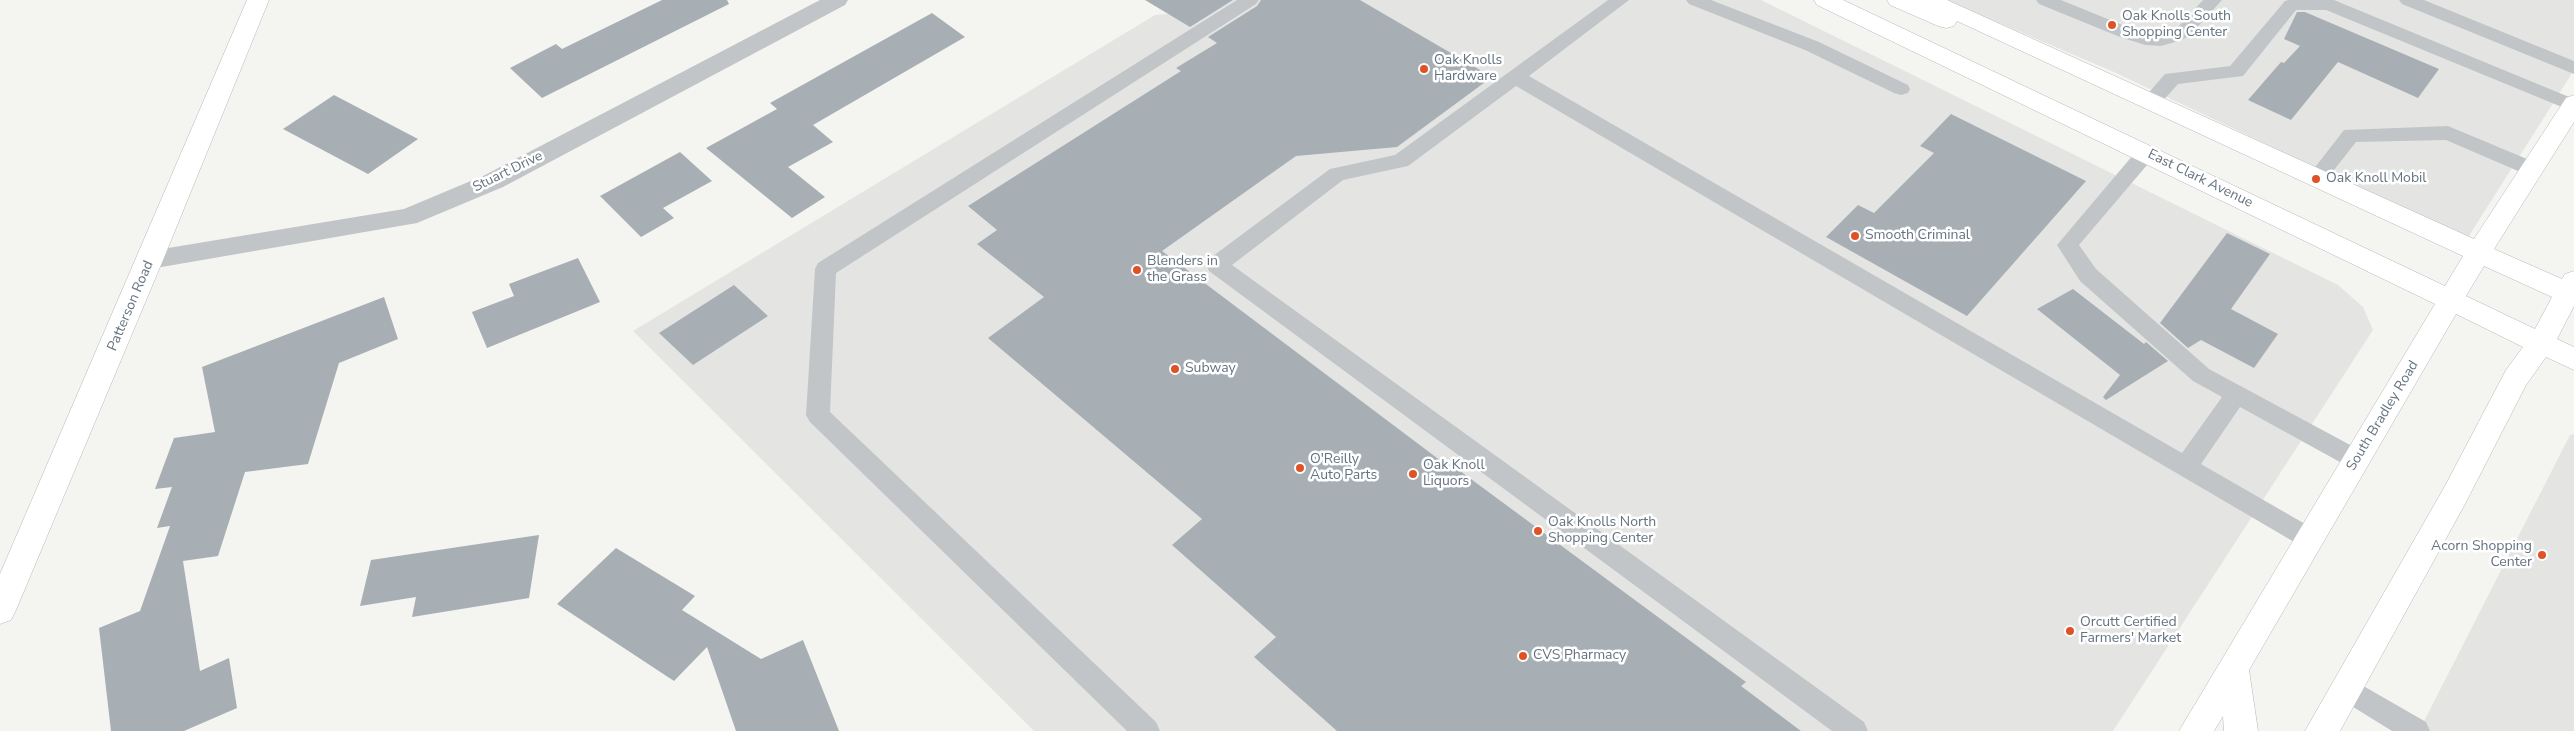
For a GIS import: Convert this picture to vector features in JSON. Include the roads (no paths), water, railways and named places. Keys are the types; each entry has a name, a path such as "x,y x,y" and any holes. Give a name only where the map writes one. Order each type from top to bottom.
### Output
{"main road":[{"name":"Patterson Road","path":"0,610 150,260 258,0"},
{"name":"East Clark Avenue","path":"1825,0 2574,359"},
{"path":"1898,0 2002,44 2031,52 2046,52"},
{"path":"1929,0 2152,101 2316,179 2479,252 2572,290 2541,343 2516,378 2455,495 2322,731"},
{"name":"South Bradley Road","path":"2196,731 2479,252 2573,104"},
{"path":"2233,669 2241,731"}],"street":[{"name":"Stuart Drive","path":"150,260 408,216 494,181 837,0"}],"lane":[{"path":"1146,731 818,415 826,269 1250,0"},
{"path":"1620,0 1400,161 1337,174 1217,265 1854,731"},
{"path":"1695,0 1812,46 1900,89"},
{"path":"2045,0 2126,33 2144,39 2161,40 2176,36 2185,30 2213,0"},
{"path":"2408,0 2574,68"},
{"path":"2152,101 2172,78 2236,72 2291,4 2328,4 2573,104"},
{"path":"1514,76 2310,538"},
{"path":"2316,179 2351,135 2448,133 2532,169"},
{"path":"2146,153 2067,245 2095,282 2201,375 2357,460"},
{"path":"2186,466 2236,395"},
{"path":"2346,688 2416,731"}],"place":[{"name":"Oak Knolls South Shopping Center","path":"2112,25"},
{"name":"Oak Knolls Hardware","path":"1424,69"},
{"name":"Oak Knoll Mobil","path":"2316,179"},
{"name":"Smooth Criminal","path":"1855,236"},
{"name":"Blenders in the Grass","path":"1137,270"},
{"name":"Subway","path":"1175,369"},
{"name":"O'Reilly Auto Parts","path":"1300,468"},
{"name":"Oak Knoll Liquors","path":"1413,474"},
{"name":"Oak Knolls North Shopping Center","path":"1538,531"},
{"name":"Acorn Shopping Center","path":"2542,555"},
{"name":"Orcutt Certified Farmers' Market","path":"2070,631"},
{"name":"CVS Pharmacy","path":"1523,656"}]}
